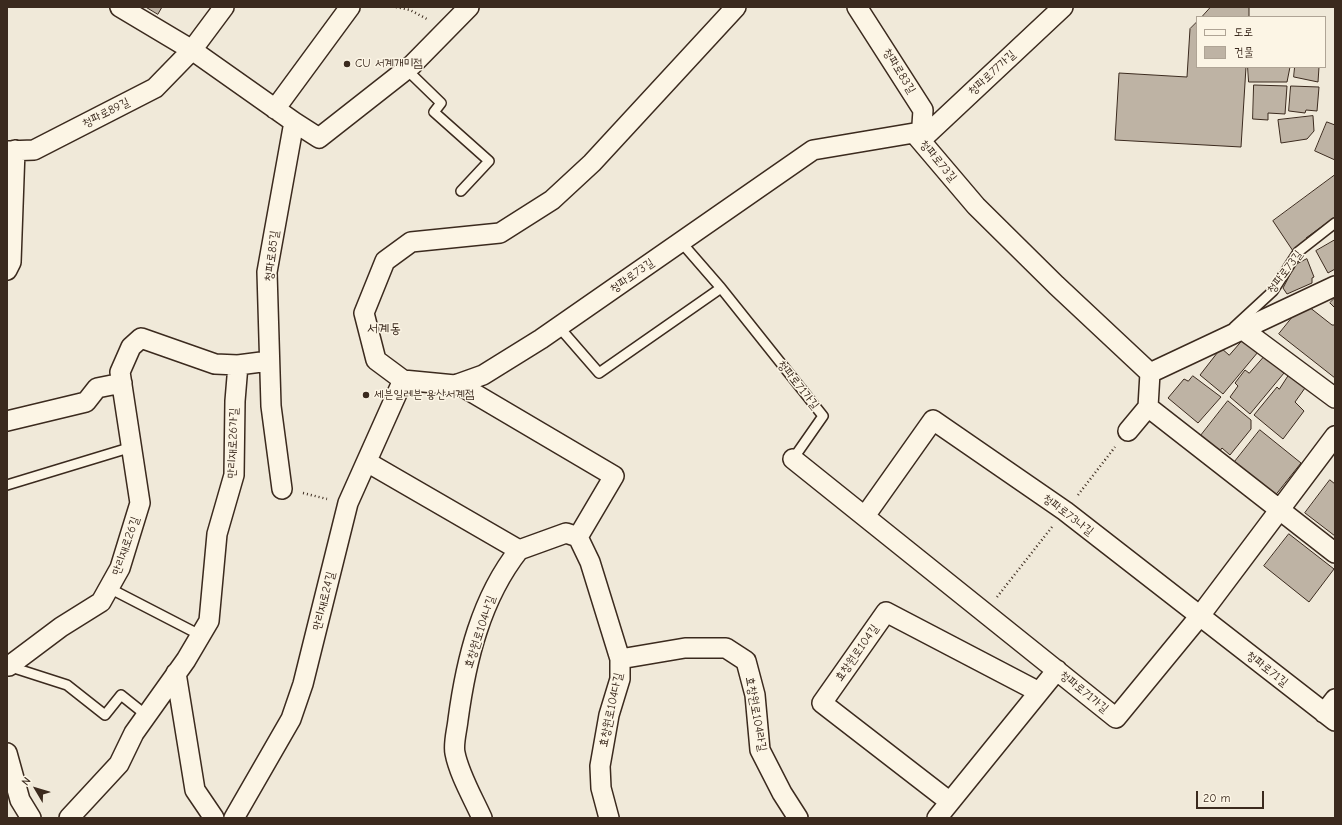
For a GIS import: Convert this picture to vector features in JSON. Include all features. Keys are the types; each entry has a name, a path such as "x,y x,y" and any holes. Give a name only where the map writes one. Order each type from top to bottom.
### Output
{"street":[{"path":"120,7 192,50 319,138 406,69 469,7"},
{"name":"청파로89길","path":"11,150 34,150 155,88 192,50 224,7"},
{"path":"275,108 350,7"},
{"name":"청파로73길","path":"736,7 592,163 552,200 500,233 411,242 385,261 364,313 376,360 403,380 455,386 483,375 559,327 813,150 914,133 976,206 1056,285 1150,373 1335,286"},
{"name":"청파로83길","path":"857,7 923,110 921,140"},
{"name":"청파로77가길","path":"921,140 1063,7"},
{"name":"청파로85길","path":"282,489 271,406 267,272 294,122"},
{"path":"7,270 11,262 11,150"},
{"path":"1242,329 1335,398"},
{"name":"만리재로26길","path":"8,666 61,627 101,602 120,568 140,503 120,372 131,347 141,338 216,364 238,365 269,361"},
{"name":"만리재로26가길","path":"69,818 119,764 134,733 176,674 209,621 217,534 234,475 234,401 238,365"},
{"path":"1128,431 1148,407 1150,373"},
{"name":"만리재로24길","path":"235,817 291,719 303,684 348,504 403,380"},
{"path":"7,422 86,402 97,388 122,383"},
{"path":"367,462 519,550 566,533 578,537 614,476 458,384"},
{"path":"1148,407 1335,553"},
{"name":"청파로73나길","path":"865,516 933,420 1065,511 1199,617"},
{"name":"청파로71가길","path":"793,459 1116,718 1199,617 1335,436"},
{"name":"효창원로104다길","path":"578,537 590,562 620,659 620,679 609,715 600,766 601,788 609,818"},
{"name":"효창원로104나길","path":"482,818 454,752 462,693 472,648 490,596 508,564 519,550"},
{"name":"효창원로104길","path":"950,802 822,703 886,612 1039,692"},
{"name":"청파로71길","path":"1199,617 1331,711"},
{"name":"효창원로104라길","path":"620,659 685,648 726,648 746,660 754,695 760,750 782,793 798,818"},
{"path":"937,818 1057,670"},
{"path":"176,674 195,790 214,818"},
{"path":"7,753 20,800 31,818"}],"lane":[{"path":"406,69 441,103 434,112 489,161 461,191"},
{"name":"청파로73길","path":"1220,340 1273,290 1298,252 1335,223"},
{"name":"청파로71가길","path":"681,242 721,288 823,416 793,459"},
{"path":"559,327 599,373 721,288"},
{"path":"7,485 132,447"},
{"path":"109,588 200,635"},
{"name":"만리재로26길","path":"8,666 67,685 105,715 121,695 146,715"}],"path":[{"path":"396,7 410,10 447,29"},
{"path":"282,489 348,504"}],"building":[{"path":"146,7 162,7 158,14"},
{"path":"1211,7 1249,7 1249,16 1203,16"},
{"path":"1196,23 1196,68 1246,68 1241,147 1115,140 1119,73 1187,77 1190,29"},
{"path":"1248,68 1290,68 1287,82 1249,82"},
{"path":"1295,68 1319,68 1318,82 1294,77"},
{"path":"1254,85 1287,86 1285,114 1268,113 1268,120 1253,119"},
{"path":"1291,86 1319,87 1317,111 1306,110 1305,113 1289,111"},
{"path":"1313,116 1314,131 1307,139 1281,143 1278,120"},
{"path":"1327,122 1335,125 1335,160 1315,151"},
{"path":"1335,175 1335,217 1306,238 1308,240 1293,251 1273,221"},
{"path":"1335,240 1335,269 1328,273 1316,251"},
{"path":"1307,259 1314,277 1312,278 1312,283 1287,294 1283,288 1295,265"},
{"path":"1335,298 1335,308 1330,303"},
{"path":"1304,303 1332,325 1335,325 1335,378 1279,334"},
{"path":"1243,340 1258,352 1223,394 1200,375 1221,348 1229,355"},
{"path":"1264,357 1284,373 1250,414 1230,397 1238,386 1235,383 1245,370 1249,373"},
{"path":"1289,375 1305,388 1295,402 1304,411 1283,439 1254,415 1277,387 1279,389"},
{"path":"1193,376 1221,397 1198,423 1168,398 1184,379 1188,381"},
{"path":"1228,401 1251,420 1251,429 1230,455 1222,448 1219,452 1199,438"},
{"path":"1260,430 1301,463 1274,497 1233,464"},
{"path":"1330,480 1335,484 1335,536 1305,513"},
{"path":"1289,534 1334,569 1309,602 1264,566"}],"place":[{"name":"CU 서계개미점","path":"347,64"},
{"name":"세븐일레븐 용산서계점","path":"366,395"}],"district":[{"name":"서계동","path":"384,329"}]}
